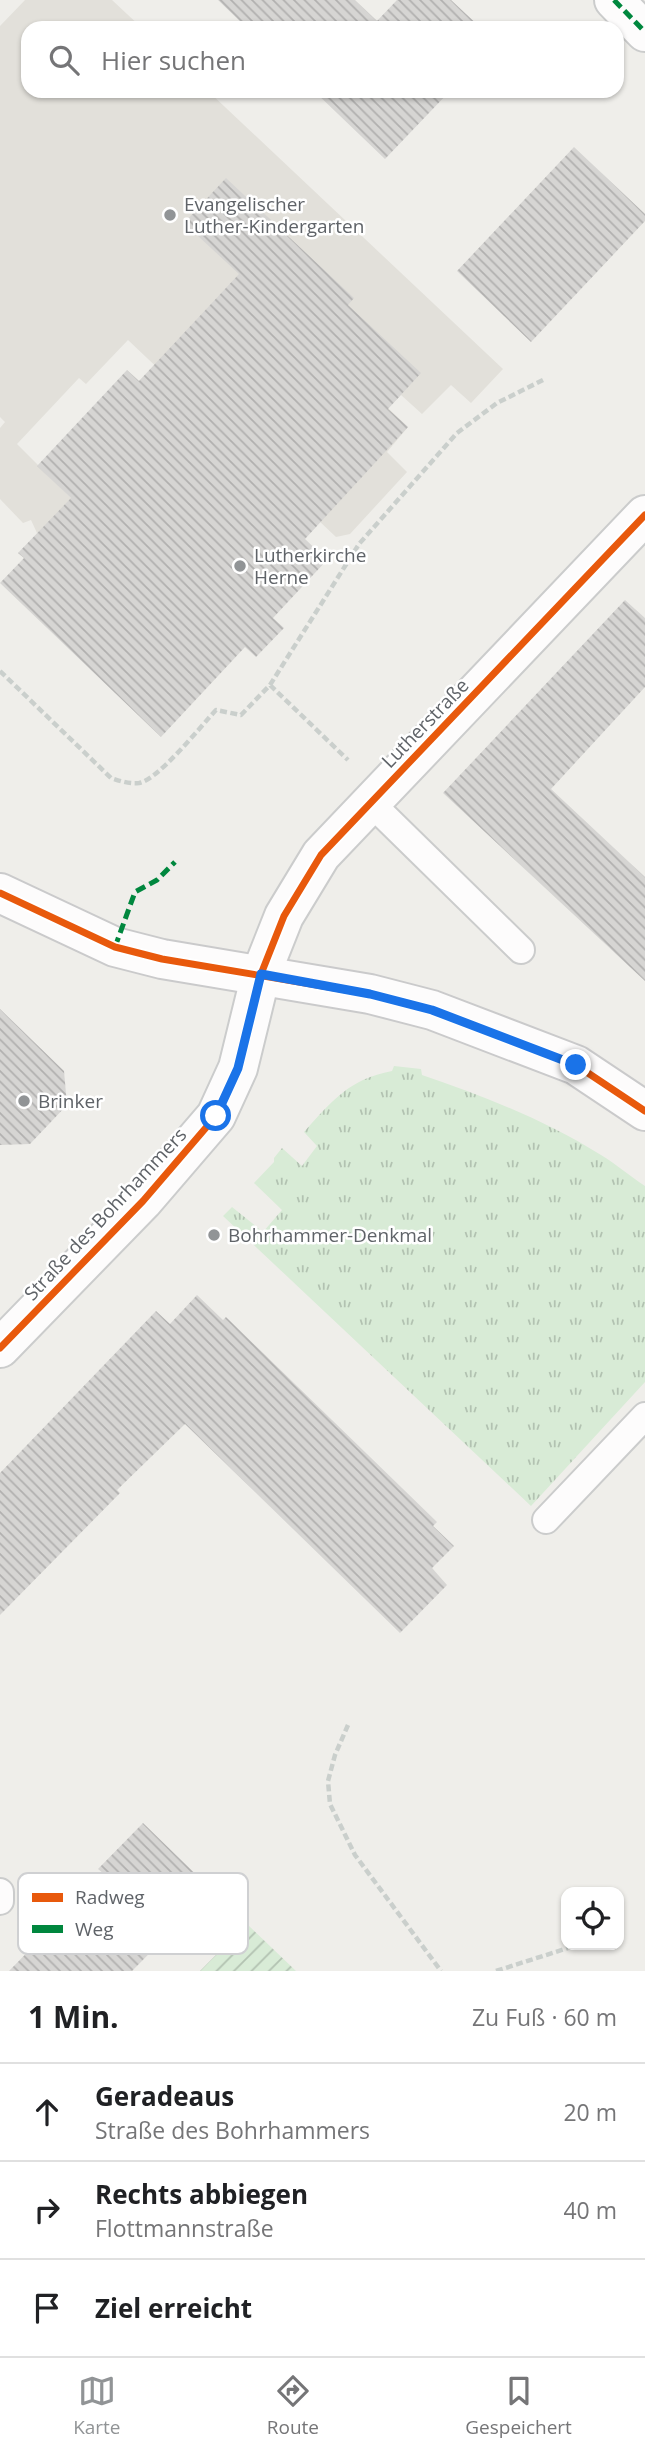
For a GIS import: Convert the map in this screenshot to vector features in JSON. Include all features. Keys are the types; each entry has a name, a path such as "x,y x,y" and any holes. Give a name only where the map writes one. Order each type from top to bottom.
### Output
{"street":[{"path":"614,0 645,32"},
{"name":"Lutherstraße","path":"261,974 285,916 321,855 645,515"},
{"path":"0,893 115,947 162,958 370,994 432,1010 576,1065 645,1111"},
{"name":"Straße des Bohrhammers","path":"0,1348 143,1201 216,1116 238,1068 261,974"}],"lane":[{"path":"371,803 521,950"},
{"path":"546,1520 645,1416"},
{"path":"0,1892 0,1901"}],"path":[{"path":"0,671 111,778 140,783 155,776 216,710 241,715 270,685 359,544 457,433 497,403 543,380"},
{"path":"270,685 348,760"},
{"path":"348,1725 335,1755 328,1781 330,1804 355,1855 441,1971"},
{"path":"496,1971 562,1950"}],"shaded area":[{"name":"Evangelischer Luther-Kindergarten","path":"25,0 112,0 134,21 21,21 21,98 215,98 503,369 471,403 451,385 422,414 401,395 388,408 408,427 387,452 407,472 350,534 336,537 128,340 86,384 79,378 17,444 77,504 37,533 31,520 23,523 0,499 0,428 5,422 0,417 0,26"}],"green space":[{"path":"394,1066 421,1069 422,1075 536,1120 580,1142 645,1186 645,1382 531,1506 223,1216 232,1207 263,1232 282,1210 254,1183 274,1162 282,1148 302,1166 317,1146 304,1132 342,1093 364,1080 392,1071"},
{"path":"248,1925 296,1971 200,1971 217,1954 248,1954"}],"building":[{"path":"218,0 355,0 377,21 240,21"},
{"path":"397,0 451,0 474,21 377,21"},
{"path":"321,98 443,98 385,159"},
{"path":"574,147 645,214 645,221 531,342 457,271"},
{"path":"226,178 354,298 348,305 421,373 388,409 408,427 305,539 327,560 273,618 284,628 256,657 245,647 161,737 0,583 24,558 18,553 71,498 37,466 127,370 139,381 239,274 184,223"},
{"path":"625,600 645,618 645,687 551,789 645,877 645,981 443,793"},
{"path":"0,1009 64,1071 67,1105 30,1144 0,1145"},
{"path":"197,1295 223,1320 226,1317 437,1522 433,1526 454,1546 432,1568 447,1585 400,1633 185,1424 117,1490 120,1493 0,1615 0,1473 156,1311 170,1324"},
{"path":"143,1823 194,1873 103,1873 98,1869"},
{"path":"26,1954 149,1954 132,1971 9,1971"}],"marked path":[{"path":"614,0 645,32"},
{"path":"115,947 135,892 157,880 175,862"}],"cycle path":[{"path":"0,1348 143,1201 216,1116 238,1068 261,974 284,916 321,855 645,515"},
{"path":"0,893 115,947 162,959 370,994 432,1010 576,1065 645,1111"}],"place":[{"name":"Evangelischer Luther-Kindergarten","path":"170,215"},
{"name":"Lutherkirche Herne","path":"240,566"},
{"name":"Brinker","path":"24,1101"},
{"name":"Bohrhammer-Denkmal","path":"214,1235"}],"route":[{"path":"216,1116 238,1068 261,974 370,994 432,1010 576,1065"}]}
